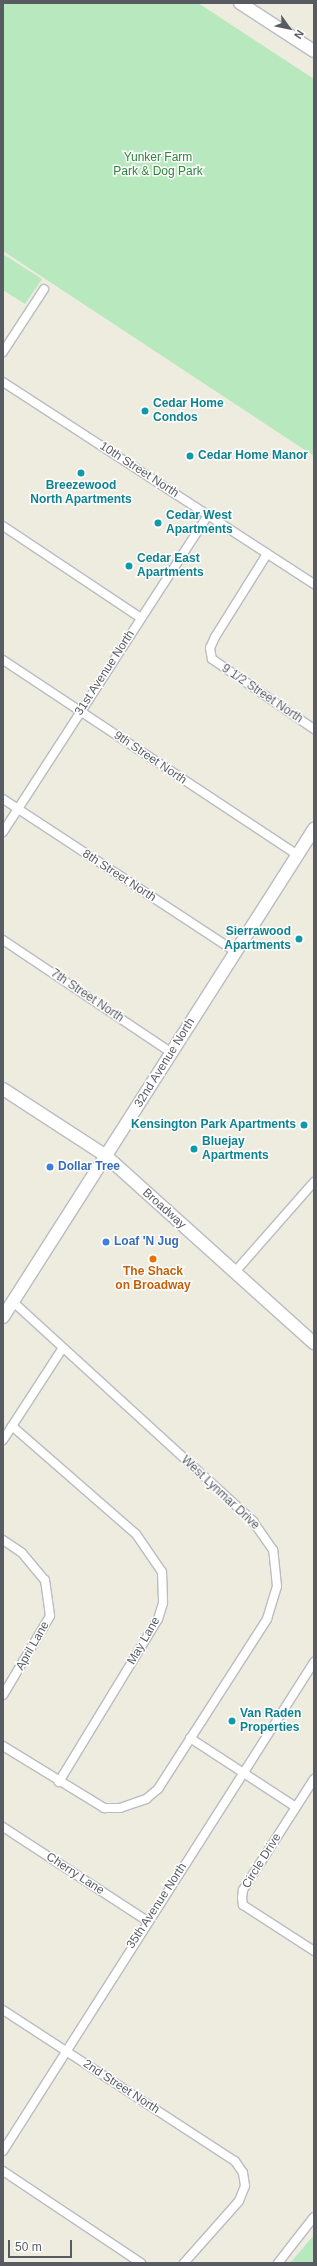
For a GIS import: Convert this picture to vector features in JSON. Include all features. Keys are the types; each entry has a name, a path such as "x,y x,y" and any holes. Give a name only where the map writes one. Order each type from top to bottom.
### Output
{"street":[{"path":"240,3 314,51"},
{"path":"3,352 44,289"},
{"name":"10th Street North","path":"3,382 314,584"},
{"name":"31st Avenue North","path":"3,832 208,515"},
{"path":"3,526 140,618"},
{"name":"9 1/2 Street North","path":"267,554 215,637 210,648 212,658 314,729"},
{"name":"9th Street North","path":"3,660 298,855"},
{"name":"8th Street North","path":"3,799 236,952"},
{"name":"32nd Avenue North","path":"3,1317 314,829"},
{"name":"7th Street North","path":"3,940 172,1052"},
{"name":"Broadway","path":"3,1089 106,1156 234,1273 314,1343"},
{"path":"234,1273 314,1182"},
{"name":"West Lynmar Drive","path":"3,1746 59,1782 104,1808 134,1805 158,1788 274,1603 278,1567 273,1550 253,1521 62,1349 13,1302"},
{"path":"3,1440 62,1349"},
{"name":"May Lane","path":"12,1426 136,1534 162,1572 163,1603 158,1619 59,1782"},
{"name":"April Lane","path":"3,1540 35,1567 45,1580 50,1599 50,1616 43,1633 3,1695"},
{"name":"35th Avenue North","path":"3,2152 147,1921 314,1662"},
{"path":"190,1738 296,1807"},
{"name":"Circle Drive","path":"314,1779 243,1890 242,1898 243,1905 314,1952"},
{"name":"Cherry Lane","path":"3,1827 147,1921"},
{"name":"2nd Street North","path":"3,2010 238,2165 245,2186 239,2201 184,2263"},
{"path":"3,2171 138,2261"},
{"path":"278,2263 314,2217"}],"green space":[{"name":"Yunker Farm Park & Dog Park","path":"3,3 198,3 314,79 314,456 3,251"},
{"path":"3,254 42,279 25,304 3,290"},
{"path":"314,2235 314,2263 290,2263"}],"place":[{"name":"Cedar Home Condos","path":"145,411"},
{"name":"Cedar Home Manor","path":"190,456"},
{"name":"Breezewood North Apartments","path":"81,473"},
{"name":"Cedar West Apartments","path":"158,523"},
{"name":"Cedar East Apartments","path":"129,566"},
{"name":"Sierrawood Apartments","path":"299,939"},
{"name":"Kensington Park Apartments","path":"304,1125"},
{"name":"Bluejay Apartments","path":"194,1149"},
{"name":"Dollar Tree","path":"50,1167"},
{"name":"Loaf 'N Jug","path":"106,1242"},
{"name":"The Shack on Broadway","path":"153,1259"},
{"name":"Van Raden Properties","path":"232,1721"}]}
